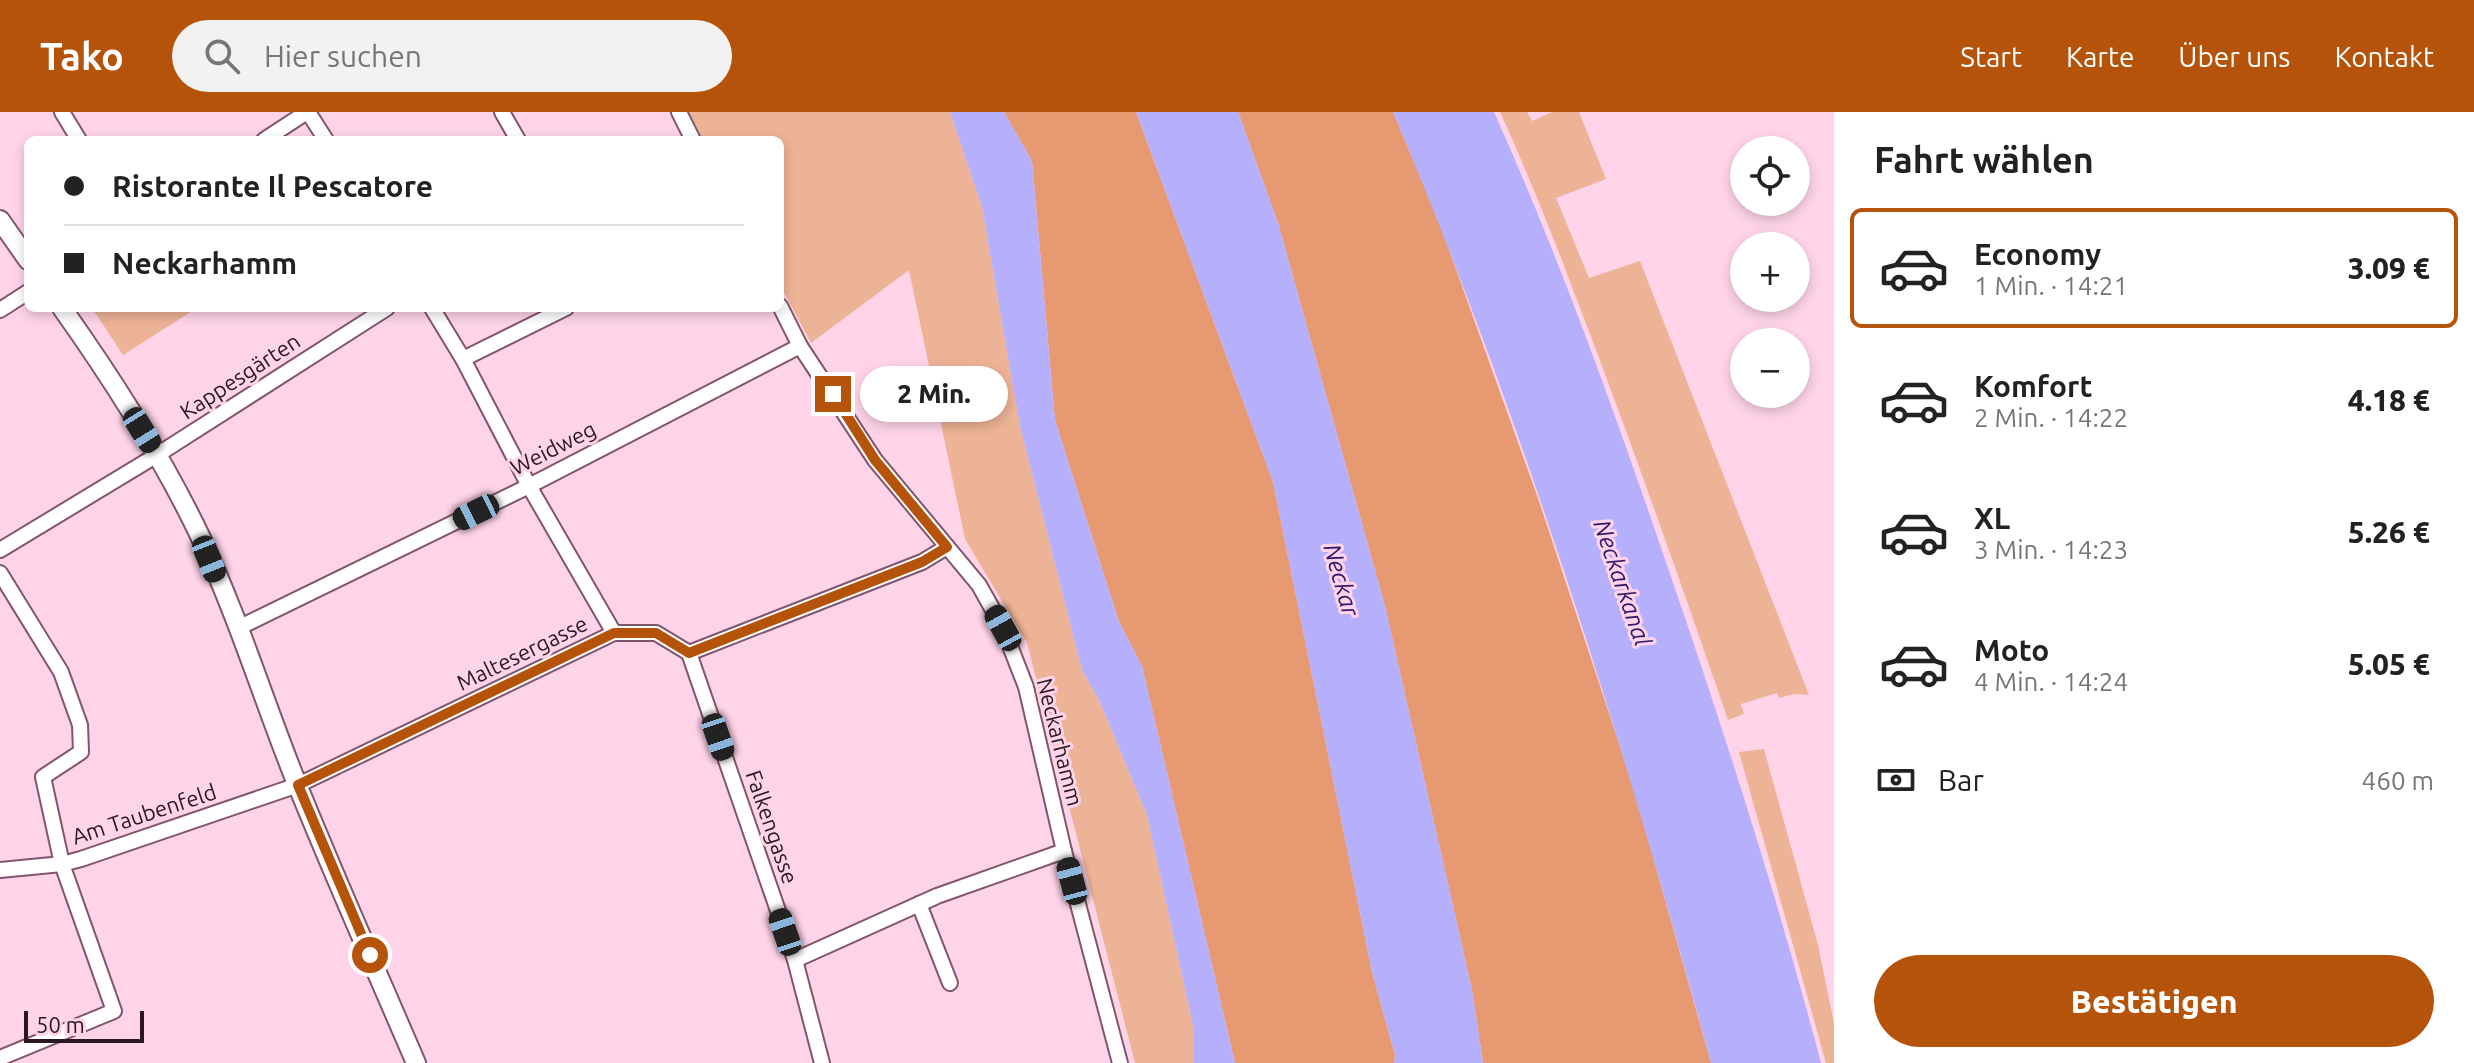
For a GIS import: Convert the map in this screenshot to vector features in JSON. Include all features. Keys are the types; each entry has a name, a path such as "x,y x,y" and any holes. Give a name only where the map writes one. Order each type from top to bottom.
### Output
{"street":[{"path":"62,112 77,136"},
{"path":"270,136 307,112 323,136"},
{"path":"502,112 516,136"},
{"path":"679,112 691,136"},
{"path":"0,220 24,254"},
{"path":"0,310 24,295"},
{"path":"65,312 157,455 200,536 298,785 416,1063"},
{"name":"Kappesgärten","path":"0,550 157,455 381,312"},
{"path":"434,312 463,359 529,486 614,633"},
{"path":"463,359 558,312"},
{"name":"Neckarhamm","path":"783,312 800,346 875,460 979,585 1003,628 1026,687 1064,851 1120,1063"},
{"name":"Weidweg","path":"238,628 529,486 800,346"},
{"path":"689,653 922,562 947,547"},
{"path":"0,573 61,672 80,725 81,752 43,777 62,864 114,1011 0,1058"},
{"name":"Maltesergasse","path":"298,785 614,633 656,633 689,653"},
{"name":"Falkengasse","path":"689,653 795,960 822,1063"},
{"name":"Am Taubenfeld","path":"0,870 62,864 298,785"},
{"path":"795,960 919,904 1064,851"},
{"path":"919,904 950,983"}],"shaded area":[{"path":"689,112 950,112 982,207 1020,426 1082,670 1099,700 1147,815 1194,1030 1194,1063 1135,1063 1027,643 965,539 909,270 811,343 784,292 784,136 701,136"},
{"path":"1004,112 1136,112 1273,482 1372,972 1395,1055 1394,1063 1235,1063 1142,666 1119,622 1055,420 1032,161"},
{"path":"1238,112 1393,112 1438,219 1539,501 1633,786 1711,1063 1483,1063 1472,990 1385,606 1278,223"},
{"path":"1500,112 1527,112 1532,121 1552,112 1579,112 1606,179 1556,198 1589,278 1640,261 1809,695 1794,694 1779,698 1777,693 1741,704 1744,714 1728,720 1604,371"},
{"path":"95,312 191,312 123,355"},
{"path":"1764,749 1818,945 1834,1023 1834,1063 1826,1063 1739,752"}],"water":[{"path":"950,112 1004,112 1032,161 1055,420 1119,622 1142,666 1235,1063 1194,1063 1194,1030 1147,815 1099,700 1082,670 1020,426 982,207"},
{"name":"Neckar","path":"1136,112 1238,112 1278,223 1385,606 1472,990 1483,1063 1394,1063 1395,1055 1372,972 1273,482"},
{"name":"Neckarkanal","path":"1393,112 1494,112 1587,339 1669,571 1750,816 1821,1063 1711,1063 1642,822 1568,582 1485,345"}],"route":[{"path":"370,955 298,785 614,633 656,633 689,653 922,562 947,547 875,460 833,394"}]}
